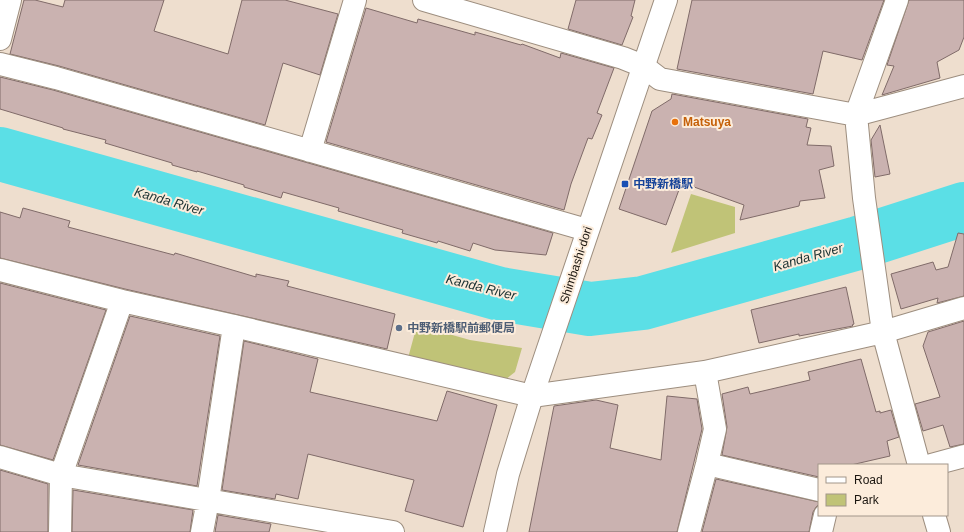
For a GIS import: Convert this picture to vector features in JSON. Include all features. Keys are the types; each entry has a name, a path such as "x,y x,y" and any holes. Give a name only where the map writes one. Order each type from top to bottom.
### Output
{"street":[{"path":"0,39 10,0"},
{"path":"424,0 623,58 643,66 660,78 856,115 964,86"},
{"name":"Shimbashi-dori","path":"495,532 508,474 553,330 666,0"},
{"path":"897,0 856,115 864,205 883,332 920,464"},
{"path":"310,151 352,9"},
{"path":"0,64 587,230"},
{"path":"0,270 122,301 532,396 706,372 883,332 964,308"},
{"path":"60,532 61,475 122,301"},
{"path":"202,532 234,326"},
{"path":"689,532 715,429 706,372"},
{"path":"935,464 964,456"},
{"path":"0,457 61,475 393,532"},
{"path":"707,464 818,490"},
{"path":"821,532 825,516"},
{"path":"934,516 938,532"}],"green space":[{"path":"691,194 735,207 735,233 671,253"},
{"path":"417,325 470,340 522,348 515,372 501,383 408,358"}],"building":[{"path":"24,0 35,0 63,7 65,0 164,0 154,31 228,54 242,0 285,0 338,14 320,75 283,63 265,125 59,66 10,54"},
{"path":"576,0 635,0 631,16 633,17 622,45 568,29"},
{"path":"692,0 884,0 862,60 823,51 813,94 677,69"},
{"path":"909,0 964,0 964,37 959,50 937,62 940,78 882,95 894,66 887,65"},
{"path":"366,8 417,23 418,19 475,35 475,32 521,45 522,44 560,58 561,53 614,68 597,113 602,115 592,139 588,138 571,184 564,210 326,142"},
{"path":"0,77 53,90 553,233 546,255 495,250 473,243 470,251 438,241 437,243 402,233 403,230 338,211 339,208 283,192 281,198 244,187 244,185 172,165 172,163 105,143 106,140 63,129 0,109"},
{"path":"672,94 808,119 806,127 811,128 807,145 831,146 834,166 819,170 825,198 800,201 799,206 740,220 744,205 683,183 680,187 666,225 619,209 652,111 671,99"},
{"path":"880,125 890,174 875,177 871,140"},
{"path":"23,208 70,221 68,227 174,255 175,253 256,277 256,274 289,281 287,286 395,314 387,349 125,289 0,258 0,212 20,218"},
{"path":"958,233 964,234 964,296 937,303 938,298 901,309 891,274 933,262 936,270 948,267"},
{"path":"0,283 106,310 53,460 0,445"},
{"path":"846,287 854,324 852,325 853,326 799,336 799,334 759,343 751,310"},
{"path":"130,316 220,336 197,486 78,465"},
{"path":"964,321 964,444 950,447 943,425 923,431 915,404 940,397 923,346 928,332"},
{"path":"244,341 318,359 310,392 437,421 447,391 497,405 463,527 405,511 414,480 308,454 298,499 276,494 275,499 222,490"},
{"path":"861,359 876,412 880,411 880,413 891,410 899,437 887,441 890,456 855,464 818,464 818,477 722,455 727,427 722,394 748,387 750,394 810,380 808,372"},
{"path":"667,396 697,399 702,429 677,532 529,532 554,406 596,400 618,405 610,448 661,460"},
{"path":"0,470 48,484 48,532 0,532"},
{"path":"716,479 818,502 818,505 813,512 809,532 702,532"},
{"path":"73,490 193,510 190,532 72,532"},
{"path":"218,515 271,524 269,532 215,532"}],"waterway":[{"name":"Kanda River","path":"0,154 500,294 590,309 643,303 858,243 964,209"}],"place":[{"name":"Matsuya","path":"675,122"},
{"name":"中野新橋駅","path":"625,184"},
{"name":"中野新橋駅前郵便局","path":"399,328"}]}
